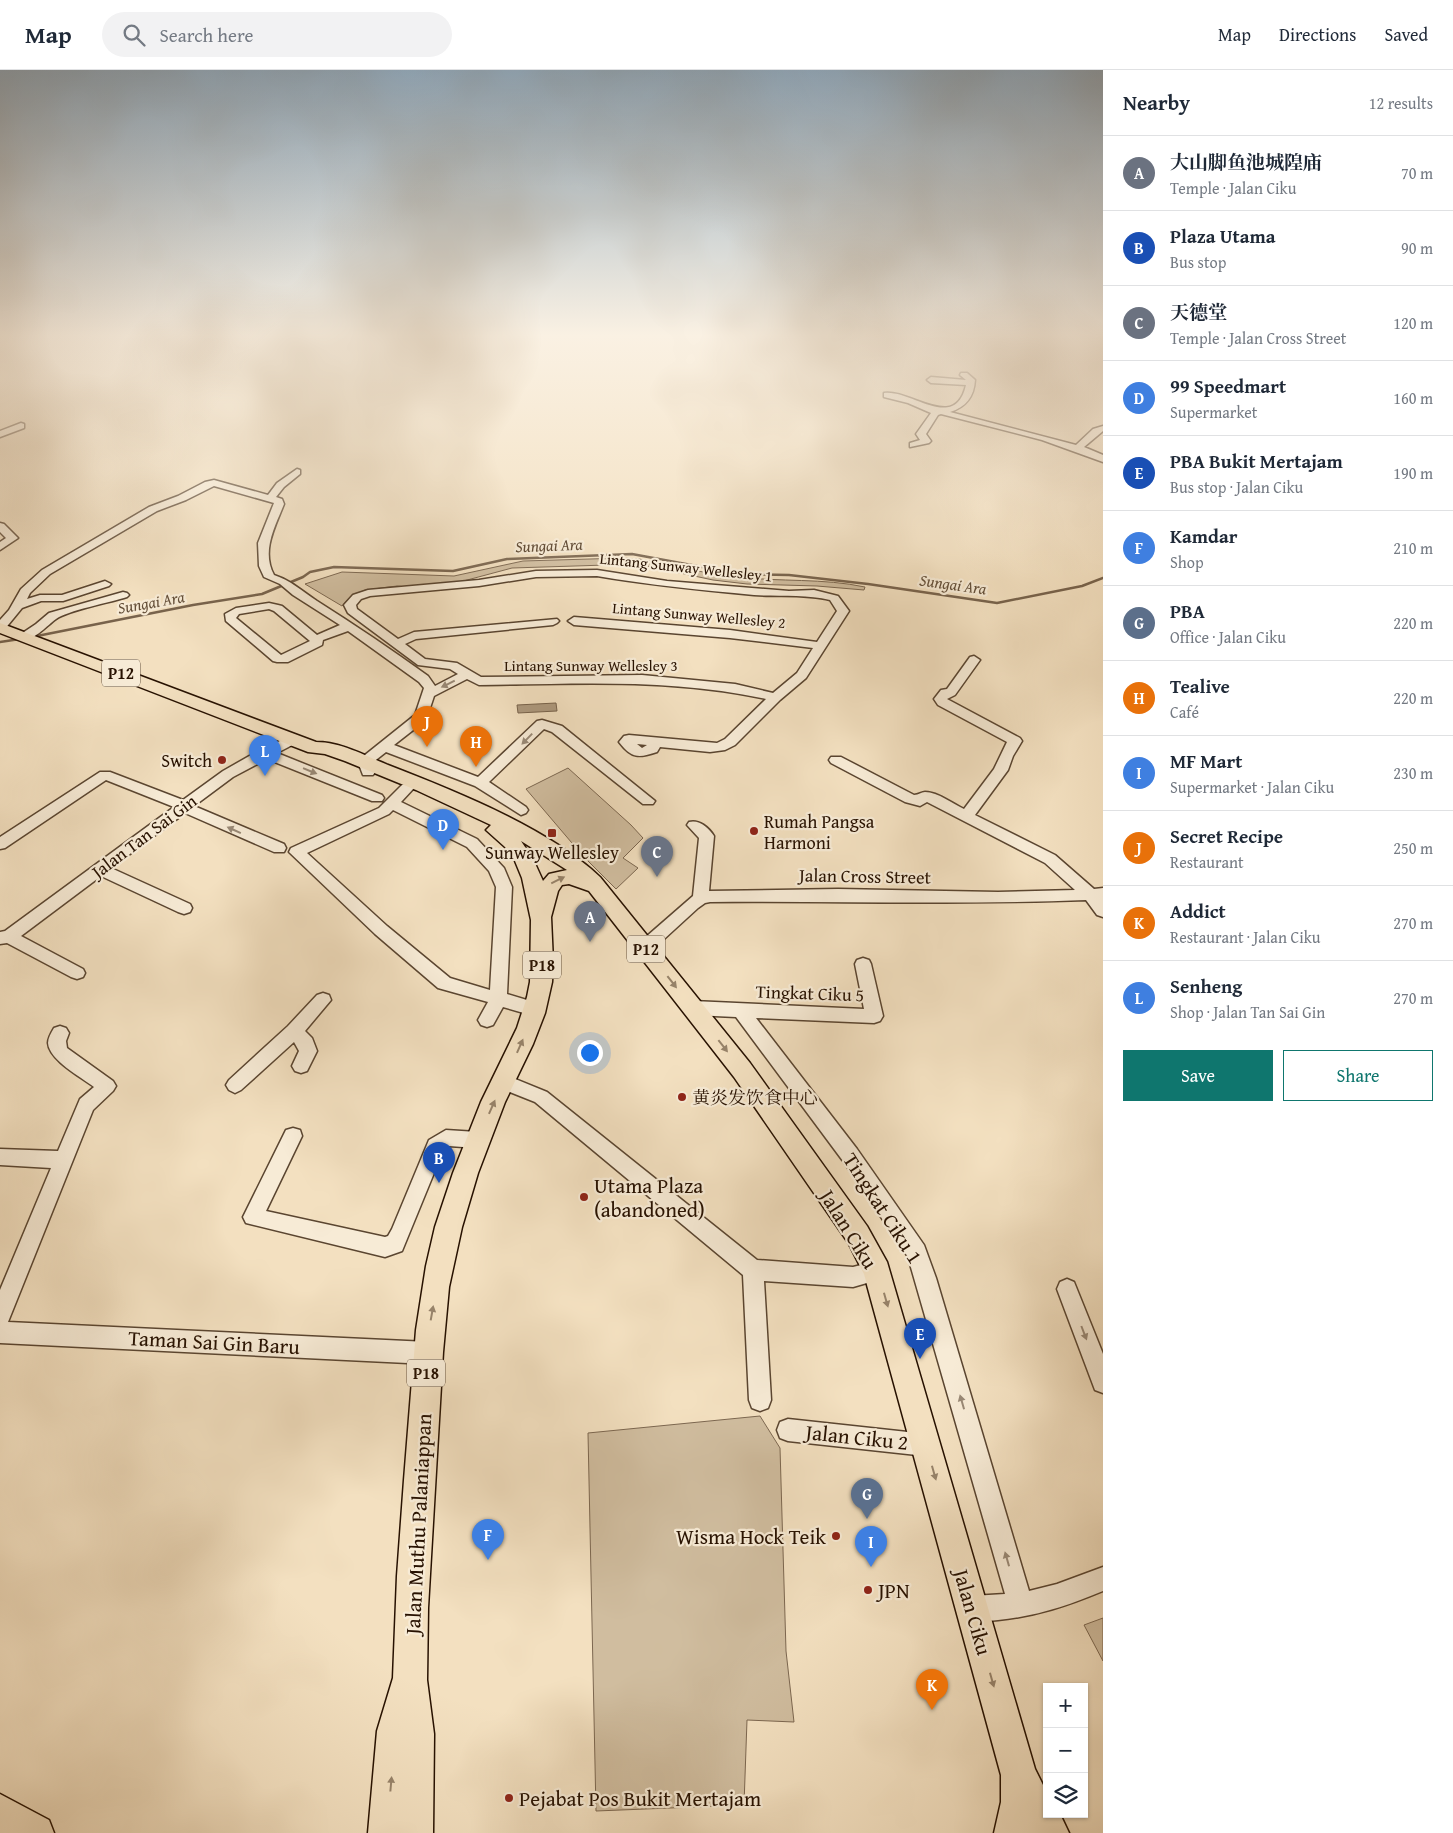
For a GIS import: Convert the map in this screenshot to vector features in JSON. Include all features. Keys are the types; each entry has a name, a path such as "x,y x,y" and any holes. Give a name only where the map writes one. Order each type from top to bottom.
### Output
{"main road":[{"name":"P12","path":"7,631 293,739 314,748 321,754 372,768 452,798 528,847"},
{"name":"P12","path":"372,768 407,788 461,811 494,828 514,843 560,854 581,870 599,889"},
{"name":"Jalan Muthu Palaniappan","path":"415,1833 416,1733 410,1676 416,1526 430,1325 444,1245 478,1140 534,1009 541,984 542,919 534,886 528,847"},
{"path":"542,919 548,889 556,879 566,876 576,878 599,889"},
{"name":"Jalan Ciku","path":"599,889 742,1070 858,1235 876,1271 1018,1773"},
{"name":"Jalan Muthu Palaniappan","path":"386,1833 395,1731 410,1676"},
{"path":"1012,1833 1018,1802 1018,1773"},
{"path":"1018,1773 1033,1806 1050,1833"},
{"path":"0,1812 36,1833"}],"street":[{"path":"913,445 926,441 921,434 938,415"},
{"path":"953,415 1078,448 1103,458"},
{"path":"0,434 21,426"},
{"path":"1078,448 1096,431 1102,428"},
{"path":"271,498 280,485 297,472"},
{"path":"123,595 52,615 40,627 7,631 25,590 46,572 153,509 182,498 208,484 224,484 243,492 271,498 278,501 279,504 263,543 264,566 270,577 284,582 297,593 349,626 428,688"},
{"path":"0,526 13,538 0,547"},
{"name":"Lintang Sunway Wellesley 1","path":"461,671 448,665 422,662 352,611 350,605 357,597 368,592 470,584 536,574 597,573 667,584 789,594 814,593 834,598 843,610 821,646"},
{"path":"18,605 40,598 63,598 105,584"},
{"path":"268,606 276,607 316,639 318,641 316,644 284,659 277,658 230,617 236,611 268,606"},
{"name":"Lintang Sunway Wellesley 2","path":"574,621 730,634 796,641 821,646"},
{"path":"396,644 414,636 553,622"},
{"path":"316,639 349,626"},
{"path":"656,742 710,748 720,747 730,742 775,697 802,675 821,646"},
{"path":"966,816 1001,770 1015,742 940,699 945,693 952,692 974,660"},
{"path":"372,768 380,757 383,746 421,717 428,688 461,671"},
{"name":"Lintang Sunway Wellesley 3","path":"461,671 479,681 607,679 679,682 741,689 775,697"},
{"path":"480,783 542,724 557,729 648,801"},
{"name":"Jalan Tan Sai Gin","path":"5,937 228,774 293,739"},
{"path":"383,746 480,783 521,810"},
{"path":"265,753 377,798"},
{"path":"836,760 910,799 920,801 925,797 930,798 1050,859 1097,894 1103,911"},
{"path":"0,844 105,775 168,798 198,814 279,848"},
{"path":"407,788 384,811 296,852 381,930 444,984 534,1009"},
{"path":"392,804 472,843 496,868 504,887 498,999 488,1020"},
{"path":"645,947 686,908 700,898 707,836 694,825"},
{"path":"99,869 184,908"},
{"name":"Jalan Cross Street","path":"700,898 737,895 998,898 1097,894"},
{"path":"5,937 77,973"},
{"name":"Tingkat Ciku 5","path":"693,1008 874,1016 863,964"},
{"path":"235,1085 294,1032 323,1000"},
{"name":"Tingkat Ciku 1","path":"741,1010 855,1162 917,1252 1021,1605"},
{"path":"294,1032 306,1041 308,1049 307,1058 301,1066"},
{"path":"0,1315 86,1106 106,1086 61,1053 57,1047 57,1038 60,1033"},
{"path":"503,1082 541,1097 753,1270 852,1277 876,1271"},
{"path":"292,1136 253,1217 385,1247 395,1244 436,1146 446,1138 478,1140"},
{"path":"0,1157 64,1160"},
{"path":"753,1270 760,1400"},
{"path":"1067,1289 1102,1378"},
{"name":"Taman Sai Gin Baru","path":"0,1332 428,1353"},
{"name":"Jalan Ciku 2","path":"788,1430 926,1445"},
{"path":"972,1609 1021,1605 1057,1597 1103,1579"}],"shaded area":[{"path":"639,559 726,576 833,582 865,587 864,590 817,586 747,584 713,580 638,564 512,568 456,583 416,588 397,586 365,590 348,599 342,606 305,584 342,572 454,576 523,561"},
{"path":"556,703 557,711 518,713 517,705"},
{"path":"568,768 643,838 623,858 638,868 616,889 583,856 526,789"},
{"path":"760,1416 780,1448 786,1651 794,1722 747,1720 744,1805 596,1811 588,1433"},
{"path":"1103,1618 1103,1661 1084,1625"}],"waterway":[{"name":"Sungai Ara","path":"32,637 193,605 262,594 303,577 310,572 334,567 453,571 507,559 632,554 740,574 789,575 868,584 997,603 1082,586 1103,578"},
{"name":"Sungai Ara","path":"0,642 20,639"}],"place":[{"name":"Secret Recipe","path":"427,747"},
{"name":"Switch","path":"222,760"},
{"name":"Tealive","path":"476,767"},
{"name":"Senheng","path":"265,776"},
{"name":"Rumah Pangsa Harmoni","path":"754,831"},
{"name":"Sunway Wellesley","path":"552,833"},
{"name":"99 Speedmart","path":"443,850"},
{"name":"天德堂","path":"657,877"},
{"name":"大山脚鱼池城隍庙","path":"590,942"},
{"name":"黄炎发饮食中心","path":"682,1097"},
{"name":"Plaza Utama","path":"439,1183"},
{"name":"Utama Plaza (abandoned)","path":"584,1197"},
{"name":"PBA Bukit Mertajam","path":"920,1359"},
{"name":"PBA","path":"867,1519"},
{"name":"Wisma Hock Teik","path":"836,1536"},
{"name":"Kamdar","path":"488,1560"},
{"name":"MF Mart","path":"871,1567"},
{"name":"JPN","path":"868,1590"},
{"name":"Addict","path":"932,1710"},
{"name":"Pejabat Pos Bukit Mertajam","path":"509,1798"}]}
